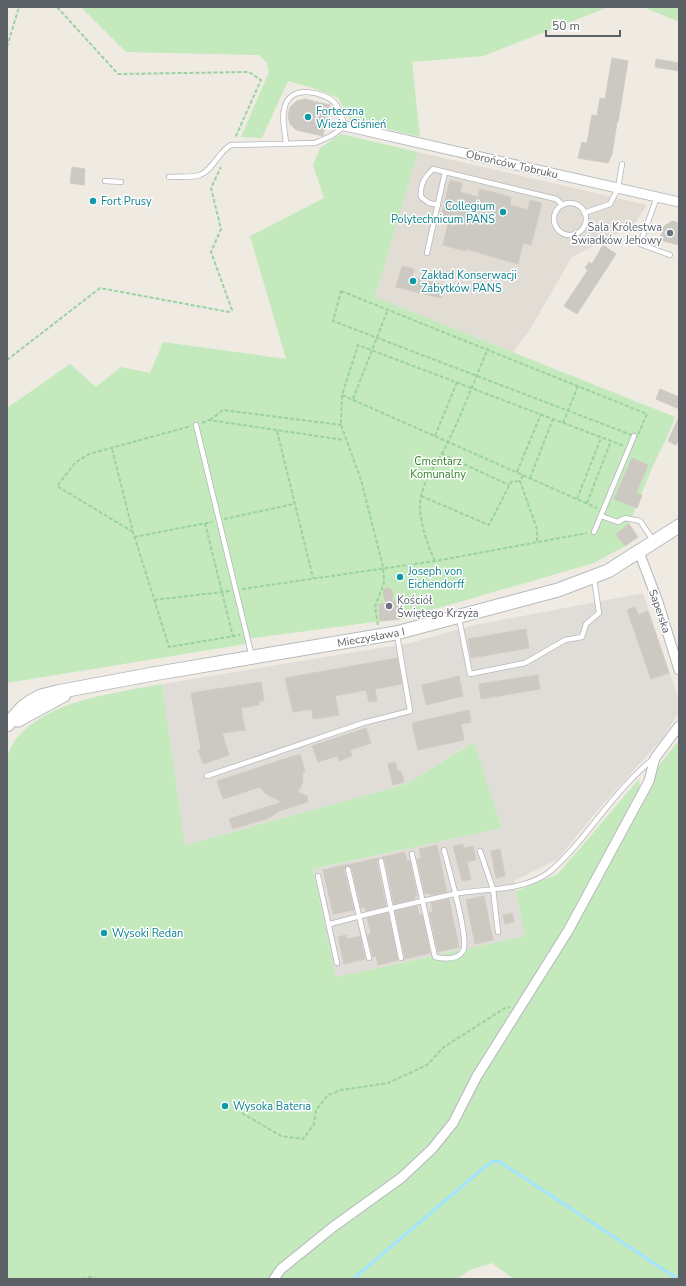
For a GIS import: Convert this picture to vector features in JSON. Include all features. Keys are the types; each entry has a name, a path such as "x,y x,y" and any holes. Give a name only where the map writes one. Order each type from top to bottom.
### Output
{"main road":[{"name":"Mieczysława I","path":"654,542 670,524 679,517"},
{"name":"Mieczysława I","path":"7,725 22,708 41,696 153,674 396,633 558,590 594,578 639,552 679,526"},
{"name":"Mieczysława I","path":"7,728 32,712 74,690"}],"street":[{"name":"Obrońców Tobruku","path":"345,126 679,202"},
{"name":"Saperska","path":"639,552 658,602 679,670"},
{"path":"274,1279 287,1264 332,1227 401,1178 432,1149 453,1123 477,1076 520,1005 568,931 649,781 656,758 679,726"}],"lane":[{"path":"168,178 199,175 206,171 226,147 231,145 315,143 330,136 345,126 337,104 326,96 302,92 291,95 285,105 283,115 286,143"},
{"path":"584,213 610,204 618,188 622,164"},
{"path":"438,205 429,203 421,197 421,188 425,177 433,169 556,199 563,204"},
{"path":"427,253 445,172"},
{"path":"105,180 121,182"},
{"path":"657,197 640,244 670,255"},
{"path":"563,204 575,204 584,213 585,224 577,233 566,234 556,227 554,220 557,208 563,204"},
{"path":"196,425 252,658"},
{"path":"594,532 634,436"},
{"path":"601,516 618,522 625,518 640,521 654,542"},
{"path":"458,617 470,674 525,663 565,640 582,637 586,624 599,613 594,578"},
{"path":"207,776 363,723 410,711 396,633"},
{"path":"330,924 391,908 456,894 515,886 532,881 546,874 559,864 639,770 656,758"},
{"path":"412,854 435,957 446,959 456,957 463,952 466,944 456,894 450,880 444,850"},
{"path":"480,851 493,889 498,932"},
{"path":"381,861 401,958"},
{"path":"348,869 369,958"},
{"path":"318,876 323,901 330,924 337,963"}],"path":[{"path":"7,47 19,7"},
{"path":"57,7 118,74 249,72 261,80 231,145"},
{"path":"7,360 100,288 229,312 232,310 211,252 221,229 210,188 221,166"},
{"path":"341,290 488,348 647,414 637,437 477,375 376,338 333,321 341,290"},
{"path":"353,400 388,309"},
{"path":"380,636 375,607 384,583 383,568 361,480 350,447 345,440 341,425 342,395 358,345 629,448"},
{"path":"435,561 427,545 420,509 421,496 448,442 488,348"},
{"path":"435,436 457,382"},
{"path":"563,423 578,386"},
{"path":"342,395 603,510"},
{"path":"133,532 56,486 75,463 89,454 196,425 209,420 223,410 341,425"},
{"path":"517,472 541,414"},
{"path":"530,478 553,419"},
{"path":"209,420 345,440"},
{"path":"277,431 313,578"},
{"path":"577,499 601,438"},
{"path":"587,503 611,441"},
{"path":"112,449 133,532 169,647 247,634"},
{"path":"442,454 509,485"},
{"path":"523,475 520,482 537,529 537,543"},
{"path":"421,496 489,525 511,482 520,482"},
{"path":"205,523 233,636"},
{"path":"154,600 222,592 435,561 594,532"},
{"path":"242,1113 281,1136 303,1139 314,1124 316,1110 328,1096 341,1090 388,1083 427,1065 444,1047 505,1008 520,1005"},
{"path":"82,1279 90,1276 96,1279"}],"shaded area":[{"path":"418,152 647,205 630,231 626,229 572,257 529,331 513,352 375,297"},
{"path":"643,593 679,700 679,712 663,738 601,806 558,859 514,881 525,936 336,977 313,869 502,828 473,742 406,784 185,845 162,684 410,643 470,626"}],"green space":[{"path":"81,7 609,7 483,56 412,62 420,137 350,120 338,98 316,89 288,81 262,138 241,137 269,72 267,63 259,55 126,52"},
{"path":"643,7 679,7 679,22"},
{"name":"Cmentarz Komunalny","path":"341,134 418,152 375,297 675,417 629,524 616,534 625,546 594,563 397,620 246,639 246,644 7,683 7,408 70,364 96,387 121,367 150,373 163,342 286,359 250,236 324,198 313,165 320,148"},
{"path":"162,684 185,845 406,784 474,742 502,828 313,869 336,977 525,936 516,891 558,874 639,779 640,788 592,879 610,863 650,787 660,764 679,740 679,1279 514,1279 492,1263 470,1270 457,1279 7,1279 7,756 16,739 30,726 46,715 83,700"}],"building":[{"path":"612,58 628,61 612,154 608,163 578,158 582,142 587,143 592,115 597,116 600,98 605,99"},
{"path":"656,59 679,63 679,71 655,67"},
{"name":"Forteczna Wieża Ciśnień","path":"305,99 330,105 323,136 296,130 290,124 288,115 290,107 297,101"},
{"path":"72,167 85,169 84,185 70,183"},
{"path":"450,180 462,183 460,192 478,197 480,189 511,197 510,205 528,210 530,200 542,203 531,245 523,243 518,264 466,249 465,251 443,245 448,224 440,222"},
{"name":"Sala Królestwa Świadków Jehowy","path":"672,221 679,223 679,245 660,240 663,227"},
{"path":"603,245 616,254 577,314 564,306 588,270 585,268 589,262 592,264"},
{"name":"Zakład Konserwacji Zabytków PANS","path":"402,266 414,269 412,277 444,285 441,298 396,287"},
{"path":"660,389 679,397 679,409 656,399"},
{"path":"679,417 679,439 676,445 668,441"},
{"path":"632,458 648,465 636,493 642,495 637,508 614,499"},
{"path":"629,524 638,537 625,546 616,534"},
{"name":"Kościół Świętego Krzyża","path":"390,588 393,593 392,601 398,601 400,619 380,621 379,604 386,603 383,594 384,589"},
{"path":"635,607 638,615 648,611 669,673 651,679 627,610"},
{"path":"526,629 529,648 471,658 468,639"},
{"path":"397,658 402,684 375,689 377,701 369,702 366,690 335,696 339,715 313,719 312,709 293,712 285,678"},
{"path":"538,675 540,689 481,699 479,684"},
{"path":"459,676 463,696 426,705 422,685"},
{"path":"261,682 264,700 259,701 259,705 241,708 245,730 222,733 229,755 203,764 198,750 201,749 191,693"},
{"path":"469,710 471,722 461,724 464,740 418,750 412,723"},
{"path":"366,728 371,743 350,750 352,756 339,761 337,756 318,762 312,746"},
{"path":"300,754 305,772 302,773 303,782 298,792 307,796 308,802 279,811 269,818 233,829 229,819 282,802 266,794 260,787 223,799 217,781"},
{"path":"395,762 398,771 401,771 404,782 393,785 388,764"},
{"path":"463,844 464,848 473,846 476,860 467,862 471,879 462,881 453,846"},
{"path":"437,845 447,892 430,895 429,893 425,894 417,859 421,858 419,849"},
{"path":"500,849 505,876 496,878 491,851"},
{"path":"405,852 407,861 410,860 417,896 415,896 415,899 394,904 385,860 382,857"},
{"path":"378,858 377,862 386,906 366,911 365,907 361,908 352,868 348,865 344,870 354,910 333,914 323,870"},
{"path":"484,896 493,940 475,944 466,900"},
{"path":"449,899 459,947 438,952 429,912 433,912 431,903"},
{"path":"417,906 419,915 422,914 430,953 405,959 395,911"},
{"path":"388,913 398,960 378,965 376,956 373,957 367,935 371,934 367,918"},
{"path":"512,913 514,922 505,924 503,915"},
{"path":"346,935 347,939 360,936 365,959 344,964 338,937"}],"waterway":[{"path":"353,1279 487,1165 494,1161 500,1162 678,1279"}],"place":[{"name":"Forteczna Wieża Ciśnień","path":"308,117"},
{"name":"Fort Prusy","path":"93,201"},
{"name":"Collegium Polytechnicum PANS","path":"503,212"},
{"name":"Sala Królestwa Świadków Jehowy","path":"670,233"},
{"name":"Zakład Konserwacji Zabytków PANS","path":"413,281"},
{"name":"Joseph von Eichendorff","path":"400,577"},
{"name":"Kościół Świętego Krzyża","path":"389,606"},
{"name":"Wysoki Redan","path":"104,933"},
{"name":"Wysoka Bateria","path":"225,1106"}]}
